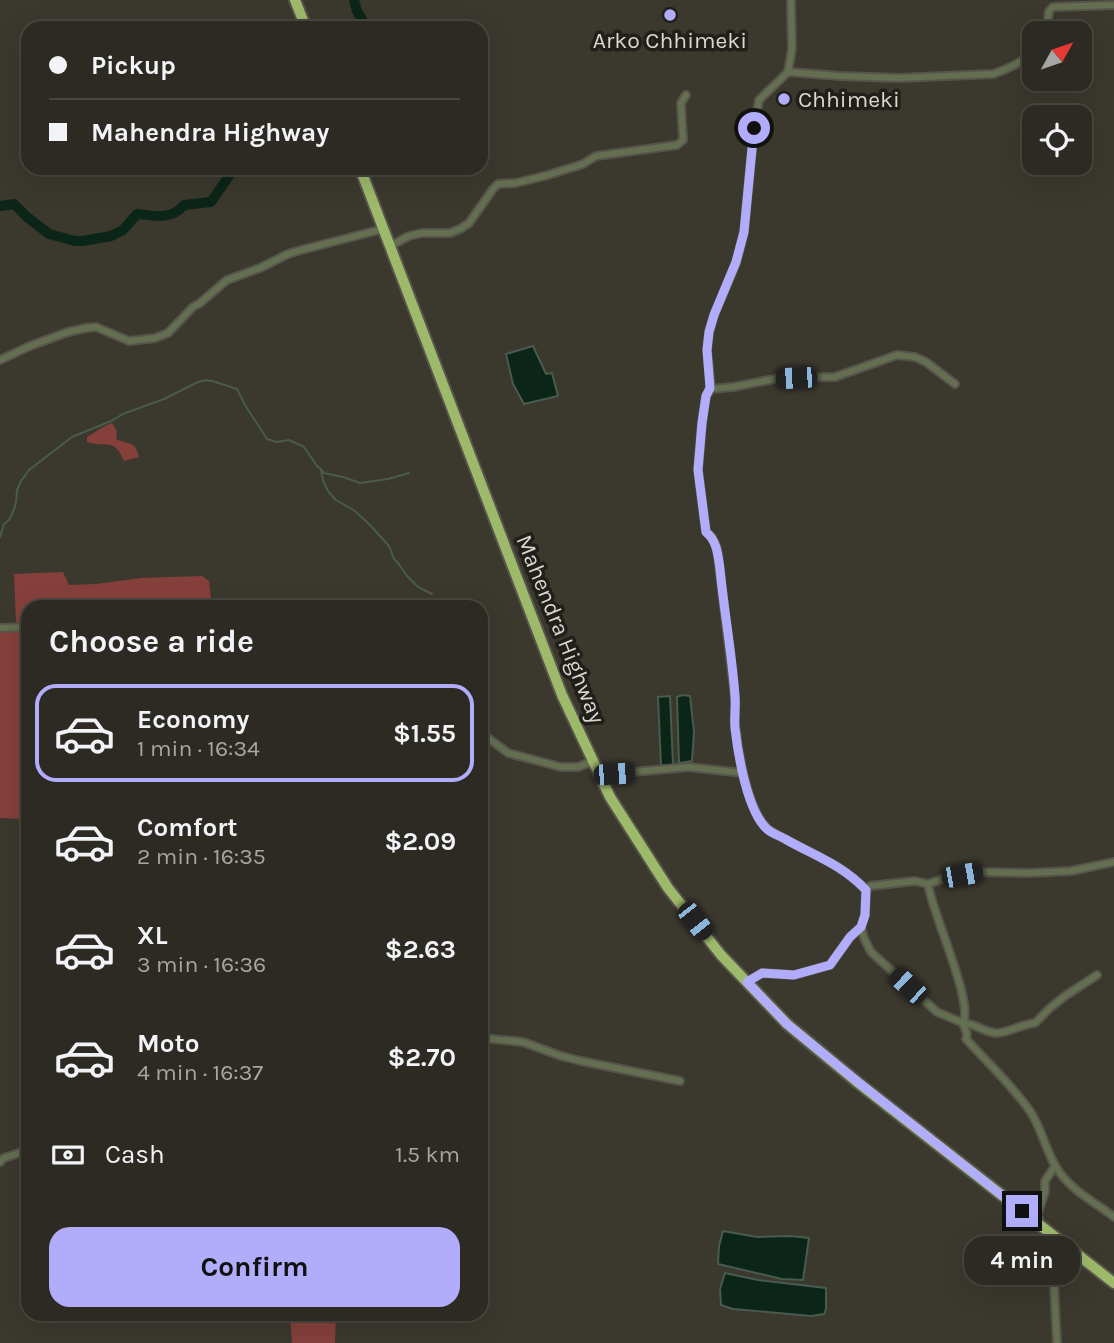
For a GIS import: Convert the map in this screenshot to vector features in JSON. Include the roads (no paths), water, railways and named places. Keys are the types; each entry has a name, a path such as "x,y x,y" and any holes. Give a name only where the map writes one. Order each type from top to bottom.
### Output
{"highway":[{"path":"295,0 303,21"},
{"name":"Mahendra Highway","path":"362,175 562,695 610,797 668,888 721,955 787,1024 1114,1283"}],"street":[{"path":"788,72 792,49 792,0"},
{"path":"1048,21 1049,11 1053,7 1114,5"},
{"path":"866,890 850,874 833,863 809,853 767,829 756,813 743,773 737,748 735,698 717,548 712,537 706,532 698,470 702,423 706,396 710,388 707,350 709,332 736,262 744,232 759,100 781,77 788,72 898,78 993,74 1022,61"},
{"path":"390,246 409,236 450,233 460,229 469,223 498,184 516,183 548,175 583,164 596,156 677,145 682,140 681,103 686,96"},
{"path":"0,360 30,346 86,328 96,327 129,341 155,338 168,332 193,307 227,280 288,254 383,229"},
{"path":"710,388 779,379 835,377 897,355 915,357 926,362 955,384"},
{"path":"0,628 21,627"},
{"path":"488,738 508,753 561,767 578,767 593,761"},
{"path":"599,775 689,767 743,773"},
{"path":"747,982 762,973 794,975 830,965 850,937 861,927 865,915 866,890 870,886 915,881 929,884 948,877 978,872 1071,871 1114,862"},
{"path":"929,884 936,915 965,1005 966,1019 963,1023"},
{"path":"861,927 871,952 937,1012 985,1031 999,1033 1035,1023 1065,996 1097,975"},
{"path":"963,1023 966,1038 1039,1125 1047,1150 1059,1173 1100,1209 1114,1217"},
{"path":"488,1039 523,1042 561,1056 680,1081"},
{"path":"0,1162 21,1152"},
{"path":"1042,1227 1037,1215 1045,1192 1045,1181 1055,1166"},
{"path":"1057,1343 1054,1284 1060,1272 1078,1255"}],"waterway":[{"path":"354,0 363,21"},
{"path":"0,206 14,204 49,234 83,241 111,236 123,230 137,214 169,215 184,205 211,202 229,175"},
{"path":"0,537 4,524 13,512 21,481 29,470 72,437 206,380 237,389 267,439 277,442 289,440 304,447 324,473 360,483 409,473"},
{"path":"321,470 328,491 336,500 355,511 370,525 389,546 394,559 407,576 418,587 432,594"}],"place":[{"name":"Arko Chhimeki","path":"670,15"},
{"name":"Chhimeki","path":"784,99"}]}
